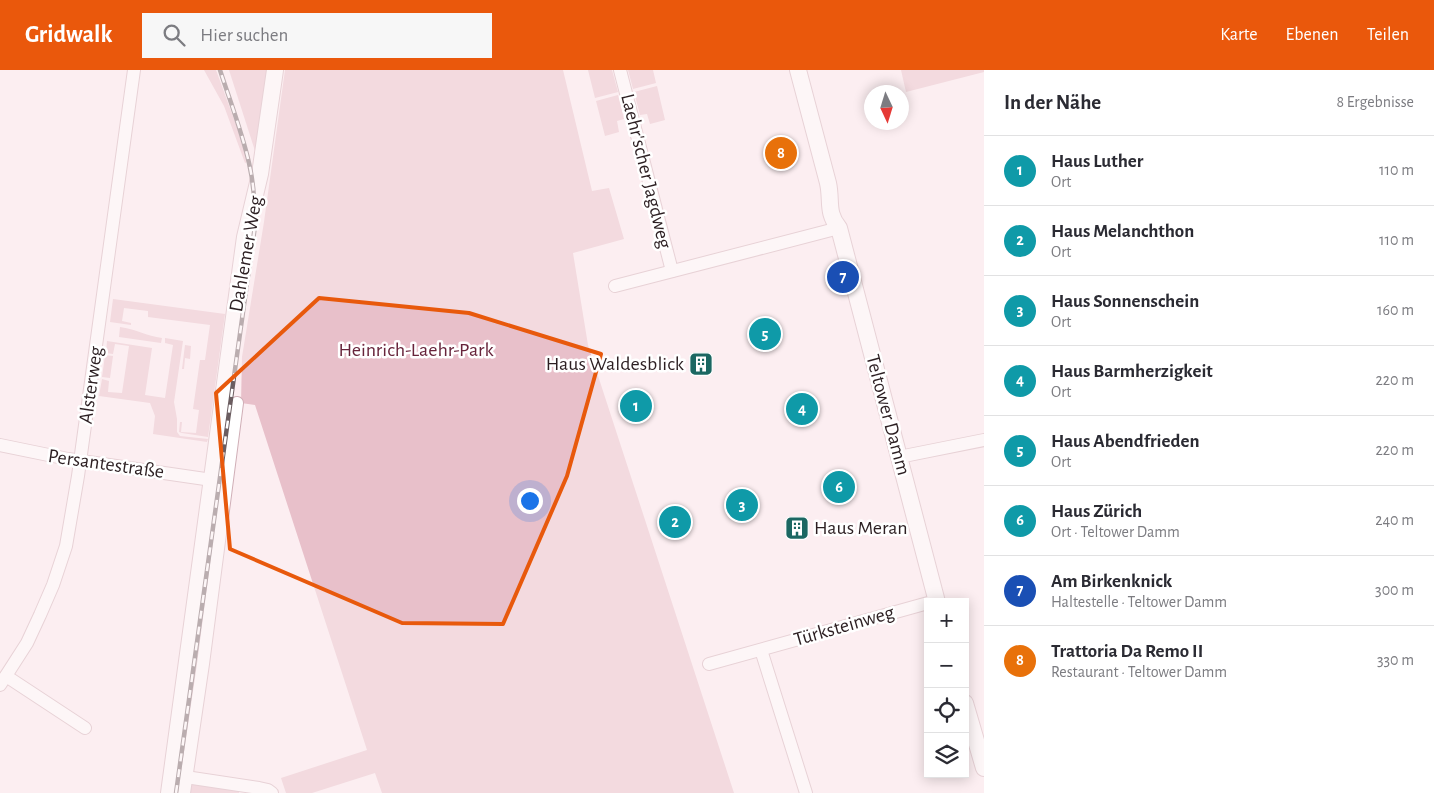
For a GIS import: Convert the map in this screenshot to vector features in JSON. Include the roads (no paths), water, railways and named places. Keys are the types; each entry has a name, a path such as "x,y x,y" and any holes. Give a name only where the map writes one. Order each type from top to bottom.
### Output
{"main road":[{"name":"Dahlemer Weg","path":"169,793 179,776 185,736 216,505 212,480 225,439 246,237 260,174 275,70"},
{"name":"Teltower Damm","path":"798,70 829,187 841,217 839,228 899,457 933,598"},
{"path":"969,717 984,768"}],"street":[{"name":"Alsterweg","path":"3,680 29,640 54,582 66,546 80,461 134,70"},
{"name":"Laehr'scher Jagdweg","path":"620,70 672,271"},
{"path":"615,286 839,228"},
{"name":"Dahlemer Weg","path":"216,505 225,439 237,402"},
{"path":"899,457 984,440"},
{"name":"Persantestraße","path":"0,445 30,453 212,480"},
{"name":"Türksteinweg","path":"710,664 924,605"},
{"path":"761,650 806,793"},
{"path":"3,680 85,728"},
{"name":"Dahlemer Weg","path":"179,776 184,793"},
{"path":"179,776 259,788 272,793"}],"railway":[{"path":"176,793 255,226 254,195 249,163 220,70"}],"place":[{"name":"Trattoria Da Remo II","path":"781,153"},
{"name":"Am Birkenknick","path":"843,277"},
{"name":"Haus Abendfrieden","path":"765,334"},
{"name":"Haus Waldesblick","path":"701,364"},
{"name":"Haus Luther","path":"636,406"},
{"name":"Haus Barmherzigkeit","path":"802,409"},
{"name":"Haus Zürich","path":"839,487"},
{"name":"Haus Sonnenschein","path":"742,505"},
{"name":"Haus Melanchthon","path":"675,522"},
{"name":"Haus Meran","path":"797,528"}],"park label":[{"name":"Heinrich-Laehr-Park","path":"416,350"}]}
